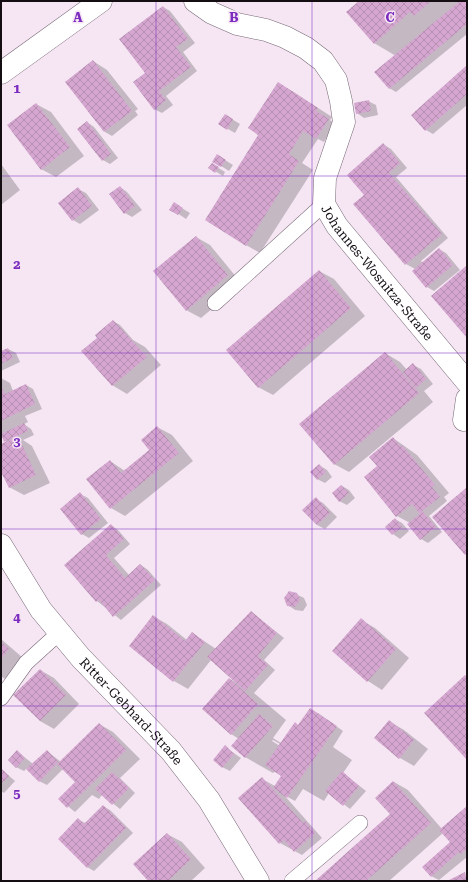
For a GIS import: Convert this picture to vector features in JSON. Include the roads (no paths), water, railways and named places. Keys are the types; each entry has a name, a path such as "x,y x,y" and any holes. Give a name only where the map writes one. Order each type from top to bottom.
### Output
{"street":[{"path":"1,73 101,1"},
{"name":"Johannes-Wosnitza-Straße","path":"195,1 218,16 237,24 266,30 285,37 306,48 323,61 336,80 342,101 344,122 325,178 324,204 336,226 467,382"},
{"path":"464,420 467,398"},
{"name":"Ritter-Gebhard-Straße","path":"1,545 41,610 81,658 171,752 209,800 258,881"}],"lane":[{"path":"215,303 324,204"},
{"path":"1,698 26,663 60,632"},
{"path":"292,881 360,823"}]}
